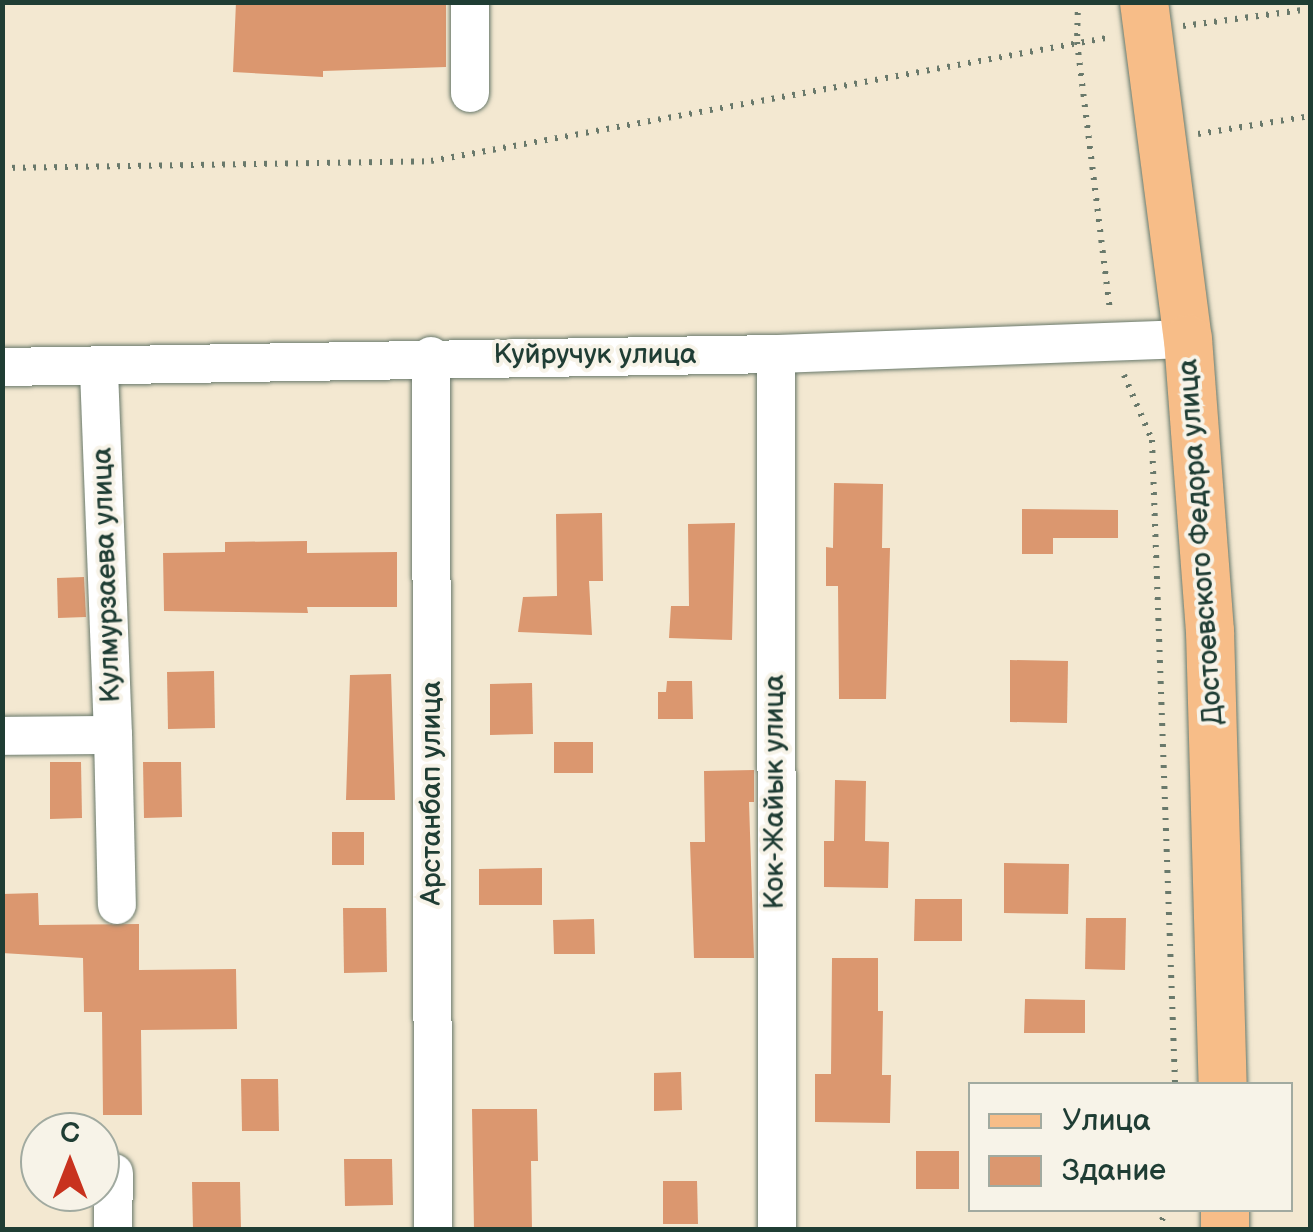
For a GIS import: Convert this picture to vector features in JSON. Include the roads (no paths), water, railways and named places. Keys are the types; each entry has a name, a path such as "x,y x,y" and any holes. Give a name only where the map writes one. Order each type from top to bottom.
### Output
{"main road":[{"name":"Достоевского Федора улица","path":"1144,17 1188,338 1210,631 1223,1082"}],"street":[{"path":"470,2 470,92"},
{"name":"Куйручук улица","path":"2,366 430,356 776,354 1188,338"},
{"name":"Кок-Жайык улица","path":"776,354 777,1230"},
{"name":"Арстанбап улица","path":"430,356 434,1230"},
{"name":"Кулмурзаева улица","path":"2,736 113,735 99,366"},
{"path":"113,735 118,906"}]}
